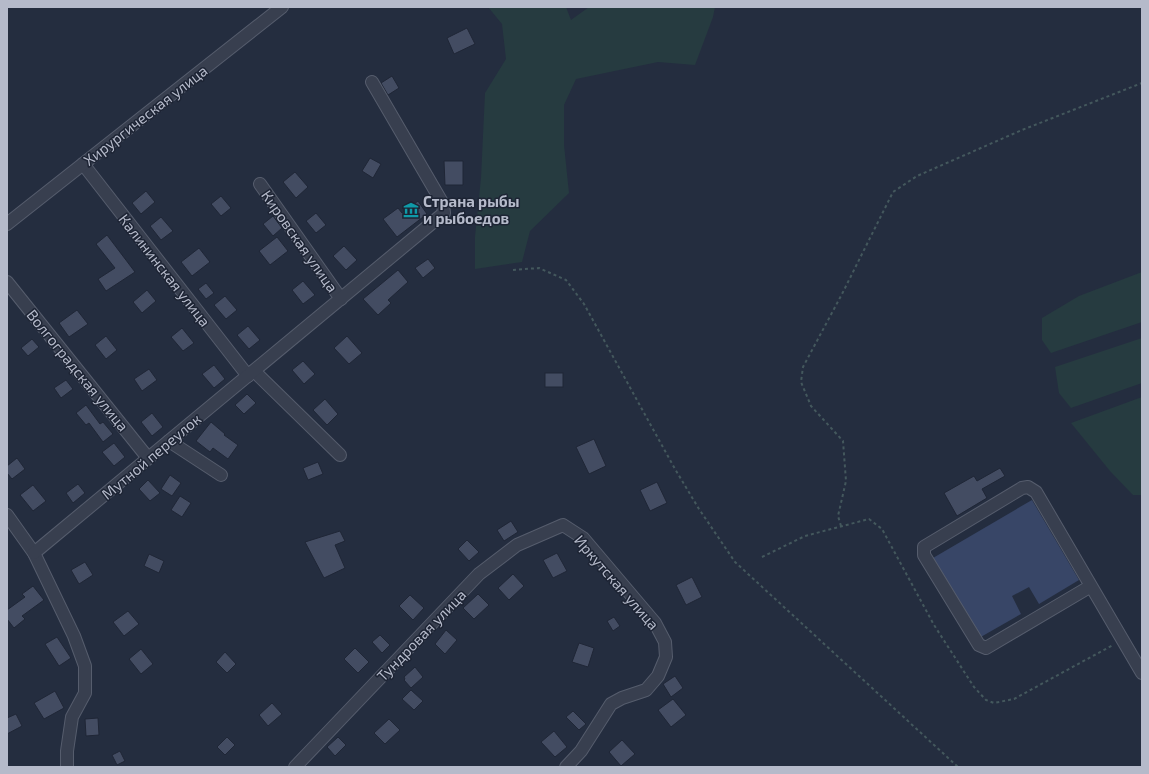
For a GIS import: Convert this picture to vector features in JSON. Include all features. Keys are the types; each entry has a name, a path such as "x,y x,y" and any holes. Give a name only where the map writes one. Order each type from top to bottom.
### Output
{"street":[{"name":"Хирургическая улица","path":"7,224 282,7"},
{"name":"Мутной переулок","path":"34,552 444,213 443,204 372,82"},
{"name":"Калининская улица","path":"83,164 251,373 340,455"},
{"name":"Кировская улица","path":"260,184 341,299"},
{"name":"Волгоградская улица","path":"7,282 148,458"},
{"path":"169,441 221,475"},
{"path":"1091,586 986,648 979,645 924,555 924,547 1022,488 1028,488 1036,492 1142,673"},
{"path":"7,516 34,552 74,636 85,666 85,693 72,717 67,751 67,767"},
{"name":"Тундровая улица","path":"295,767 478,574 517,545 564,525"},
{"name":"Иркутская улица","path":"564,525 583,538 655,622 665,642 666,657 658,676 646,690 622,698 611,704 581,751 566,767"}],"path":[{"path":"841,526 838,516 846,481 843,441 810,406 801,382 803,367 842,294 893,192 917,176 1022,130 1142,83"},
{"path":"513,270 539,268 566,280 584,304 675,469 699,509 735,562 958,767"},
{"path":"762,557 805,536 869,519 882,529 934,625 974,687 986,700 994,703 1014,699 1122,640"}],"green space":[{"path":"488,7 566,7 571,20 589,7 715,7 713,17 695,65 658,62 576,79 564,105 564,145 569,193 530,231 522,262 475,269 475,237 481,178 485,93 506,59 502,24"},
{"path":"1142,272 1142,322 1051,353 1042,340 1042,318 1079,296"},
{"path":"1142,338 1142,383 1071,408 1059,393 1055,367"},
{"path":"1142,397 1142,495 1133,495 1110,471 1071,423"}],"water":[{"path":"1032,500 1079,580 1039,604 1029,587 1012,596 1021,614 979,638 933,558"}],"building":[{"path":"467,28 475,44 454,54 447,38"},
{"path":"392,76 399,88 388,95 381,83"},
{"path":"370,158 381,164 373,178 362,171"},
{"path":"444,161 463,161 463,185 445,185"},
{"path":"295,172 308,187 296,198 283,182"},
{"path":"146,191 155,202 141,214 132,203"},
{"path":"221,196 231,208 221,216 211,204"},
{"path":"418,201 427,214 397,237 383,219 398,208 402,213"},
{"path":"316,213 326,225 316,233 306,221"},
{"path":"273,216 282,228 273,236 263,224"},
{"path":"161,217 173,231 161,240 150,226"},
{"path":"107,235 135,272 106,291 98,279 115,268 96,244"},
{"path":"277,237 288,251 270,265 259,251"},
{"path":"344,246 357,260 346,270 333,256"},
{"path":"199,248 210,262 192,276 181,262"},
{"path":"428,259 435,268 423,278 415,268"},
{"path":"398,270 408,282 388,300 391,303 378,315 363,299"},
{"path":"303,281 315,295 303,304 292,290"},
{"path":"206,283 214,293 206,299 198,289"},
{"path":"147,290 156,301 142,313 133,302"},
{"path":"225,296 237,310 226,319 214,305"},
{"path":"77,310 88,324 69,337 59,323"},
{"path":"248,326 260,340 249,349 237,335"},
{"path":"182,328 194,343 183,351 171,337"},
{"path":"106,336 117,350 106,359 95,345"},
{"path":"347,336 362,353 349,364 334,348"},
{"path":"32,339 39,347 28,356 21,348"},
{"path":"303,361 315,374 304,384 292,370"},
{"path":"214,365 225,379 214,388 202,374"},
{"path":"149,369 157,380 142,391 134,379"},
{"path":"545,373 563,373 563,387 545,387"},
{"path":"66,380 73,389 61,398 54,388"},
{"path":"247,394 256,403 244,414 235,405"},
{"path":"325,399 338,414 327,425 313,410"},
{"path":"86,405 100,424 103,422 113,434 103,442 89,423 86,425 76,413"},
{"path":"152,413 163,427 152,436 141,422"},
{"path":"211,422 225,434 224,435 238,445 228,459 213,448 210,452 196,441"},
{"path":"594,439 606,466 589,474 576,447"},
{"path":"114,443 125,457 114,466 102,452"},
{"path":"17,458 25,469 12,479 7,473 7,466"},
{"path":"318,462 323,474 308,480 303,468"},
{"path":"1000,468 1005,476 982,489 987,498 957,516 944,493 974,476 977,481"},
{"path":"170,475 181,483 172,496 161,489"},
{"path":"148,480 160,493 150,501 139,489"},
{"path":"657,482 667,503 650,511 640,490"},
{"path":"78,484 85,493 73,503 66,493"},
{"path":"33,485 46,501 33,511 20,495"},
{"path":"180,496 191,503 182,517 171,510"},
{"path":"511,521 518,532 504,541 497,530"},
{"path":"340,531 345,541 335,545 345,568 324,578 305,542"},
{"path":"467,540 479,552 469,561 458,549"},
{"path":"557,553 567,571 553,578 543,560"},
{"path":"149,554 164,561 159,573 144,566"},
{"path":"85,562 93,575 79,584 71,570"},
{"path":"513,574 524,586 509,600 498,588"},
{"path":"692,577 702,597 686,605 676,585"},
{"path":"33,586 44,600 22,616 25,619 14,628 7,619 7,610 25,597 22,594"},
{"path":"478,594 489,605 474,619 463,608"},
{"path":"410,595 424,608 413,620 399,606"},
{"path":"128,611 139,624 124,636 113,622"},
{"path":"614,617 620,626 613,631 607,621"},
{"path":"446,630 457,640 445,654 435,644"},
{"path":"380,635 390,645 382,653 372,642"},
{"path":"57,637 71,658 59,666 45,644"},
{"path":"579,643 594,648 588,667 572,662"},
{"path":"355,648 369,662 358,673 344,659"},
{"path":"141,649 153,664 141,674 129,659"},
{"path":"225,652 236,664 227,673 216,662"},
{"path":"415,667 423,677 411,688 404,680 404,677"},
{"path":"675,676 683,688 671,697 663,684"},
{"path":"411,690 423,701 414,710 402,699"},
{"path":"55,691 64,708 44,719 34,703"},
{"path":"673,699 686,715 671,727 658,710"},
{"path":"272,703 282,714 268,726 259,715"},
{"path":"573,711 586,724 579,730 566,717"},
{"path":"16,714 22,726 7,734 7,718"},
{"path":"98,718 99,735 86,736 85,719"},
{"path":"389,719 400,730 385,744 374,733"},
{"path":"554,731 567,747 555,757 541,742"},
{"path":"227,737 235,745 225,755 217,747"},
{"path":"338,737 346,745 335,756 327,747"},
{"path":"622,740 635,754 621,766 609,752"},
{"path":"120,751 125,761 117,765 112,755"}],"place":[{"name":"Страна рыбы и рыбоедов","path":"411,210"}]}
